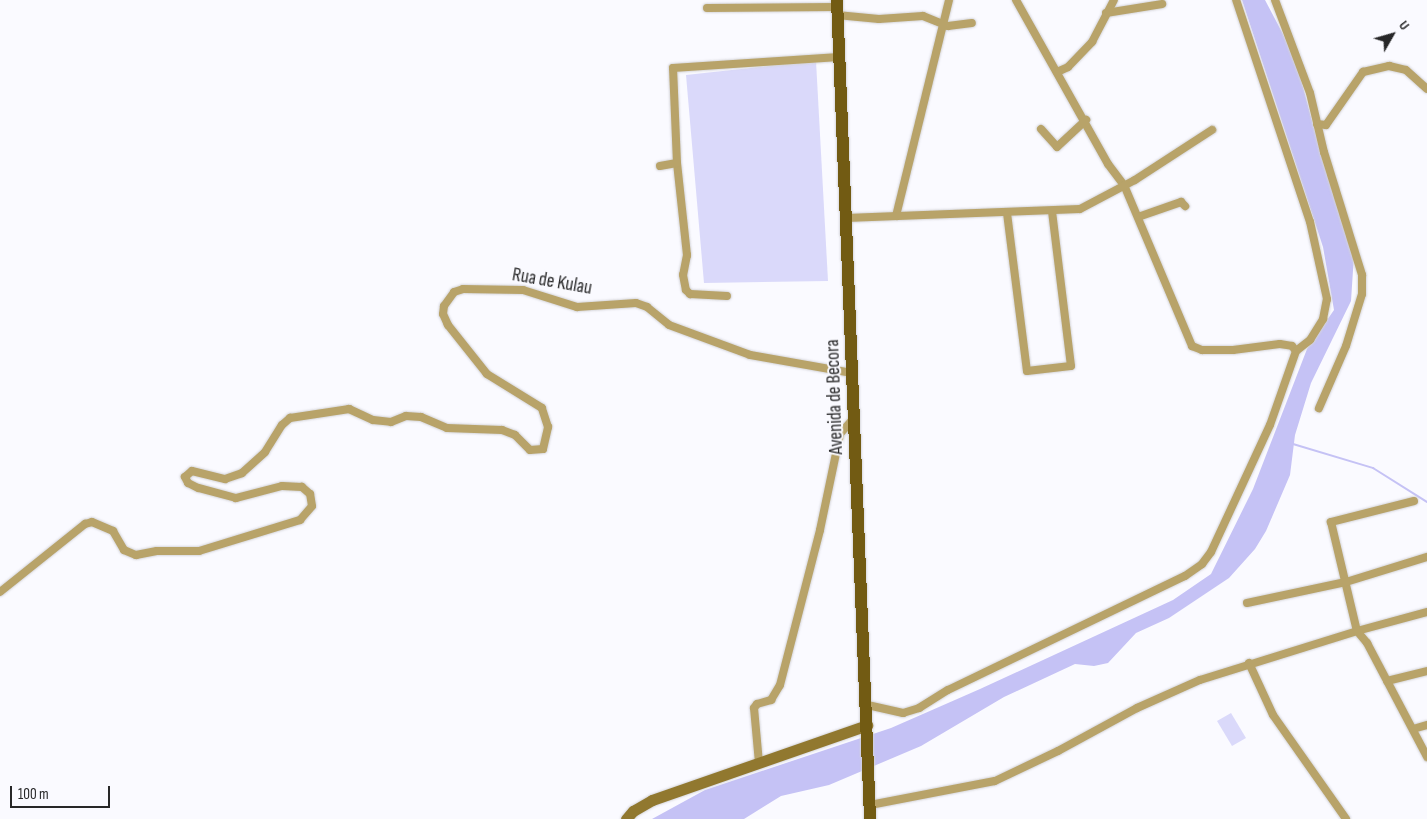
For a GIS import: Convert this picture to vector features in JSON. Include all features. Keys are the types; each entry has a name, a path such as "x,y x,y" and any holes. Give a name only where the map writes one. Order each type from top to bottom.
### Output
{"main road":[{"name":"Avenida de Becora","path":"837,7 852,373 852,420 856,462 870,819"}],"street":[{"path":"896,216 949,0"},
{"path":"1016,0 1086,120 1108,164 1124,185 1192,346 1202,350 1233,350 1280,344 1292,346 1296,351"},
{"path":"1057,72 1068,67 1092,42 1114,0"},
{"path":"864,704 902,713 919,708 948,690 1151,594 1202,564 1211,552 1270,425 1296,351 1310,340 1323,319 1326,299 1310,222 1236,0"},
{"path":"1275,0 1310,93 1317,124 1362,275 1362,294 1346,346 1319,408"},
{"path":"1106,13 1162,4"},
{"path":"707,8 837,7 878,19 923,16 943,24 972,23"},
{"path":"727,296 690,294 686,290 683,275 687,255 677,163 673,68 839,57"},
{"path":"1317,124 1326,125 1362,72 1389,66 1406,70 1427,89"},
{"path":"1041,129 1057,147 1086,120"},
{"path":"846,218 1052,212 1080,209 1124,185 1212,130"},
{"path":"660,166 677,163"},
{"path":"1138,217 1181,202 1185,206"},
{"path":"1007,213 1027,371 1071,366 1052,212"},
{"name":"Rua de Kulau","path":"0,592 85,524 92,522 113,531 124,550 136,555 157,551 199,551 300,520 312,506 310,494 302,487 282,486 236,498 198,488 188,483 185,478 192,471 225,478 242,473 265,452 282,425 290,418 349,409 373,420 391,422 406,416 421,418 454,429 502,430 515,435 530,450 542,449 548,427 542,408 488,374 448,325 443,314 444,306 454,292 463,289 523,290 576,307 636,303 647,307 669,325 750,355 852,373"},
{"path":"759,763 754,708 757,704 772,700 780,686 820,530 840,434 852,420"},
{"path":"1414,500 1332,522 1357,631 1387,681 1427,756"},
{"path":"1247,603 1346,582 1427,557"},
{"path":"870,805 995,781 1058,751 1136,708 1249,663 1427,612"},
{"path":"1249,663 1272,715 1346,819"},
{"path":"1387,681 1427,671"},
{"path":"1413,729 1427,724"},
{"path":"626,819 633,810 652,800 759,763 867,730"}],"shaded area":[{"path":"1242,0 1265,0 1283,34 1299,72 1323,162 1354,255 1351,301 1311,383 1295,435 1290,475 1266,531 1255,549 1229,578 1169,618 1136,633 1108,663 1094,666 1075,664 1004,697 921,746 829,785 781,796 744,819 652,819 705,790 891,728 980,689 1173,600 1211,574 1253,489 1307,349 1334,310 1323,247"},
{"path":"816,61 828,281 704,283 686,75"},
{"path":"1231,713 1246,738 1232,746 1217,721"}],"waterway":[{"path":"1293,444 1373,468 1427,502"}]}
